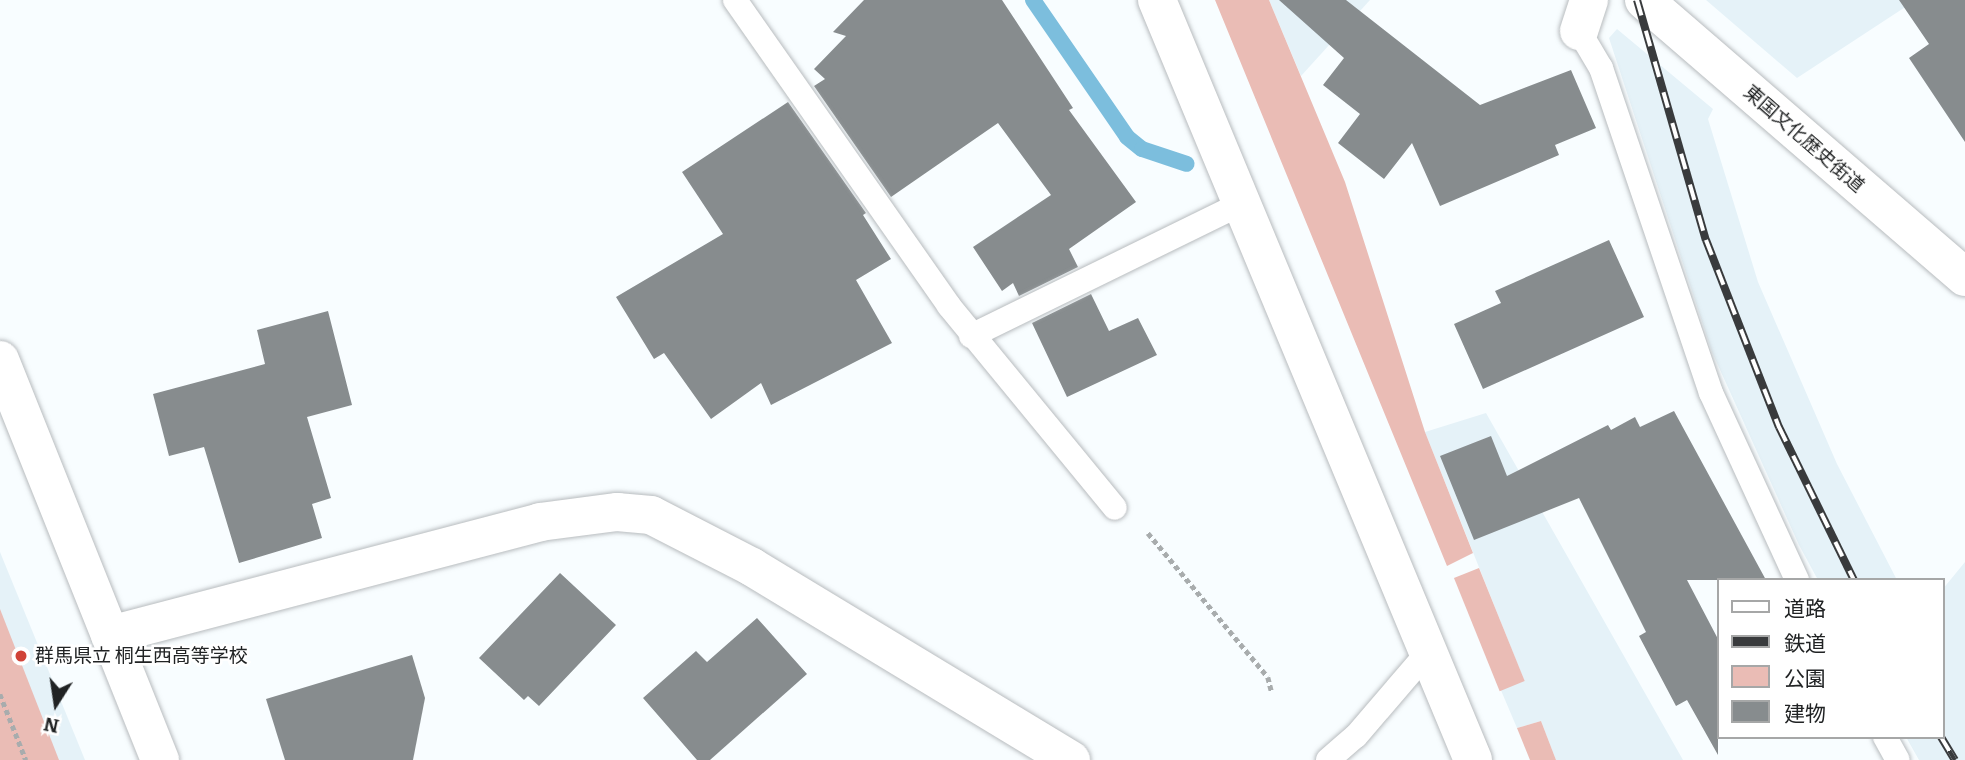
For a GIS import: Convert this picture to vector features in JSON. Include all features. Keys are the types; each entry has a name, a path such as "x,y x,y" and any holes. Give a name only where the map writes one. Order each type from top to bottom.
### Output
{"main road":[{"path":"1157,0 1244,202 1473,760"},
{"name":"東国文化歴史街道","path":"1662,7 1965,277"},
{"path":"0,360 160,760"},
{"path":"110,635 540,522 617,512 651,515 752,567 1071,760"}],"lane":[{"path":"735,0 971,336 1115,508"},
{"path":"1584,16 1711,393 1796,578"},
{"path":"971,336 1244,202"},
{"path":"1328,760 1356,736 1428,652"},
{"path":"1886,739 1898,760"}],"path":[{"path":"1115,508 1133,515 1268,677 1272,693"},
{"path":"0,694 26,760"}],"shaded area":[{"path":"1269,0 1370,0 1301,76"},
{"path":"1706,0 1916,0 1797,78"},
{"path":"1617,29 1713,109 1708,119 1758,282 1837,464 1896,578 1817,578 1799,545 1712,352 1609,38"},
{"path":"1486,413 1683,760 1556,760 1541,721 1517,728 1500,688 1524,680 1425,432"},
{"name":"群馬県立 桐生西高等学校","path":"0,552 85,760 0,760"},
{"path":"1965,562 1965,760 1919,760 1907,739 1944,739 1944,588"}],"green space":[{"path":"1215,0 1269,0 1345,182 1425,432 1473,553 1447,566"},
{"path":"1479,568 1525,681 1500,691 1454,578"},
{"path":"0,609 59,760 0,760"},
{"path":"1541,721 1556,760 1530,760 1517,728"}],"building":[{"path":"864,0 1002,0 1073,108 1069,110 1136,202 1069,249 1078,267 1019,296 1013,283 1002,291 973,247 1051,195 998,123 891,197 814,86 825,79 814,69 846,36 833,32"},
{"path":"1279,0 1346,0 1480,105 1571,70 1596,128 1555,145 1559,155 1440,206 1412,143 1384,179 1338,143 1360,114 1323,85 1344,58"},
{"path":"1899,0 1965,0 1965,142 1909,58 1929,44"},
{"path":"788,102 866,213 863,215 891,259 856,280 892,343 771,405 761,383 711,419 664,353 654,359 616,297 723,234 682,172"},
{"path":"1609,240 1644,317 1483,389 1454,324 1501,303 1495,291"},
{"path":"1091,294 1109,331 1138,318 1157,355 1067,397 1032,323"},
{"path":"328,311 352,405 307,417 331,498 312,504 322,538 239,563 204,447 169,456 153,394 265,364 257,330"},
{"path":"1674,411 1765,578 1687,580 1716,635 1718,755 1687,700 1676,706 1639,636 1646,632 1579,498 1474,540 1440,456 1491,436 1507,476 1608,425 1611,430 1635,417 1640,427"},
{"path":"560,573 616,625 539,706 528,696 524,700 479,658"},
{"path":"757,618 807,674 710,760 697,760 643,698 696,651 707,662"},
{"path":"412,655 425,698 413,760 285,760 266,699"}],"waterway":[{"path":"1033,0 1127,137 1142,149 1187,164"}],"railway":[{"path":"1637,0 1706,240 1779,427 1853,578"},
{"path":"1942,739 1955,760"}],"place":[{"name":"群馬県立 桐生西高等学校","path":"21,656"}]}
